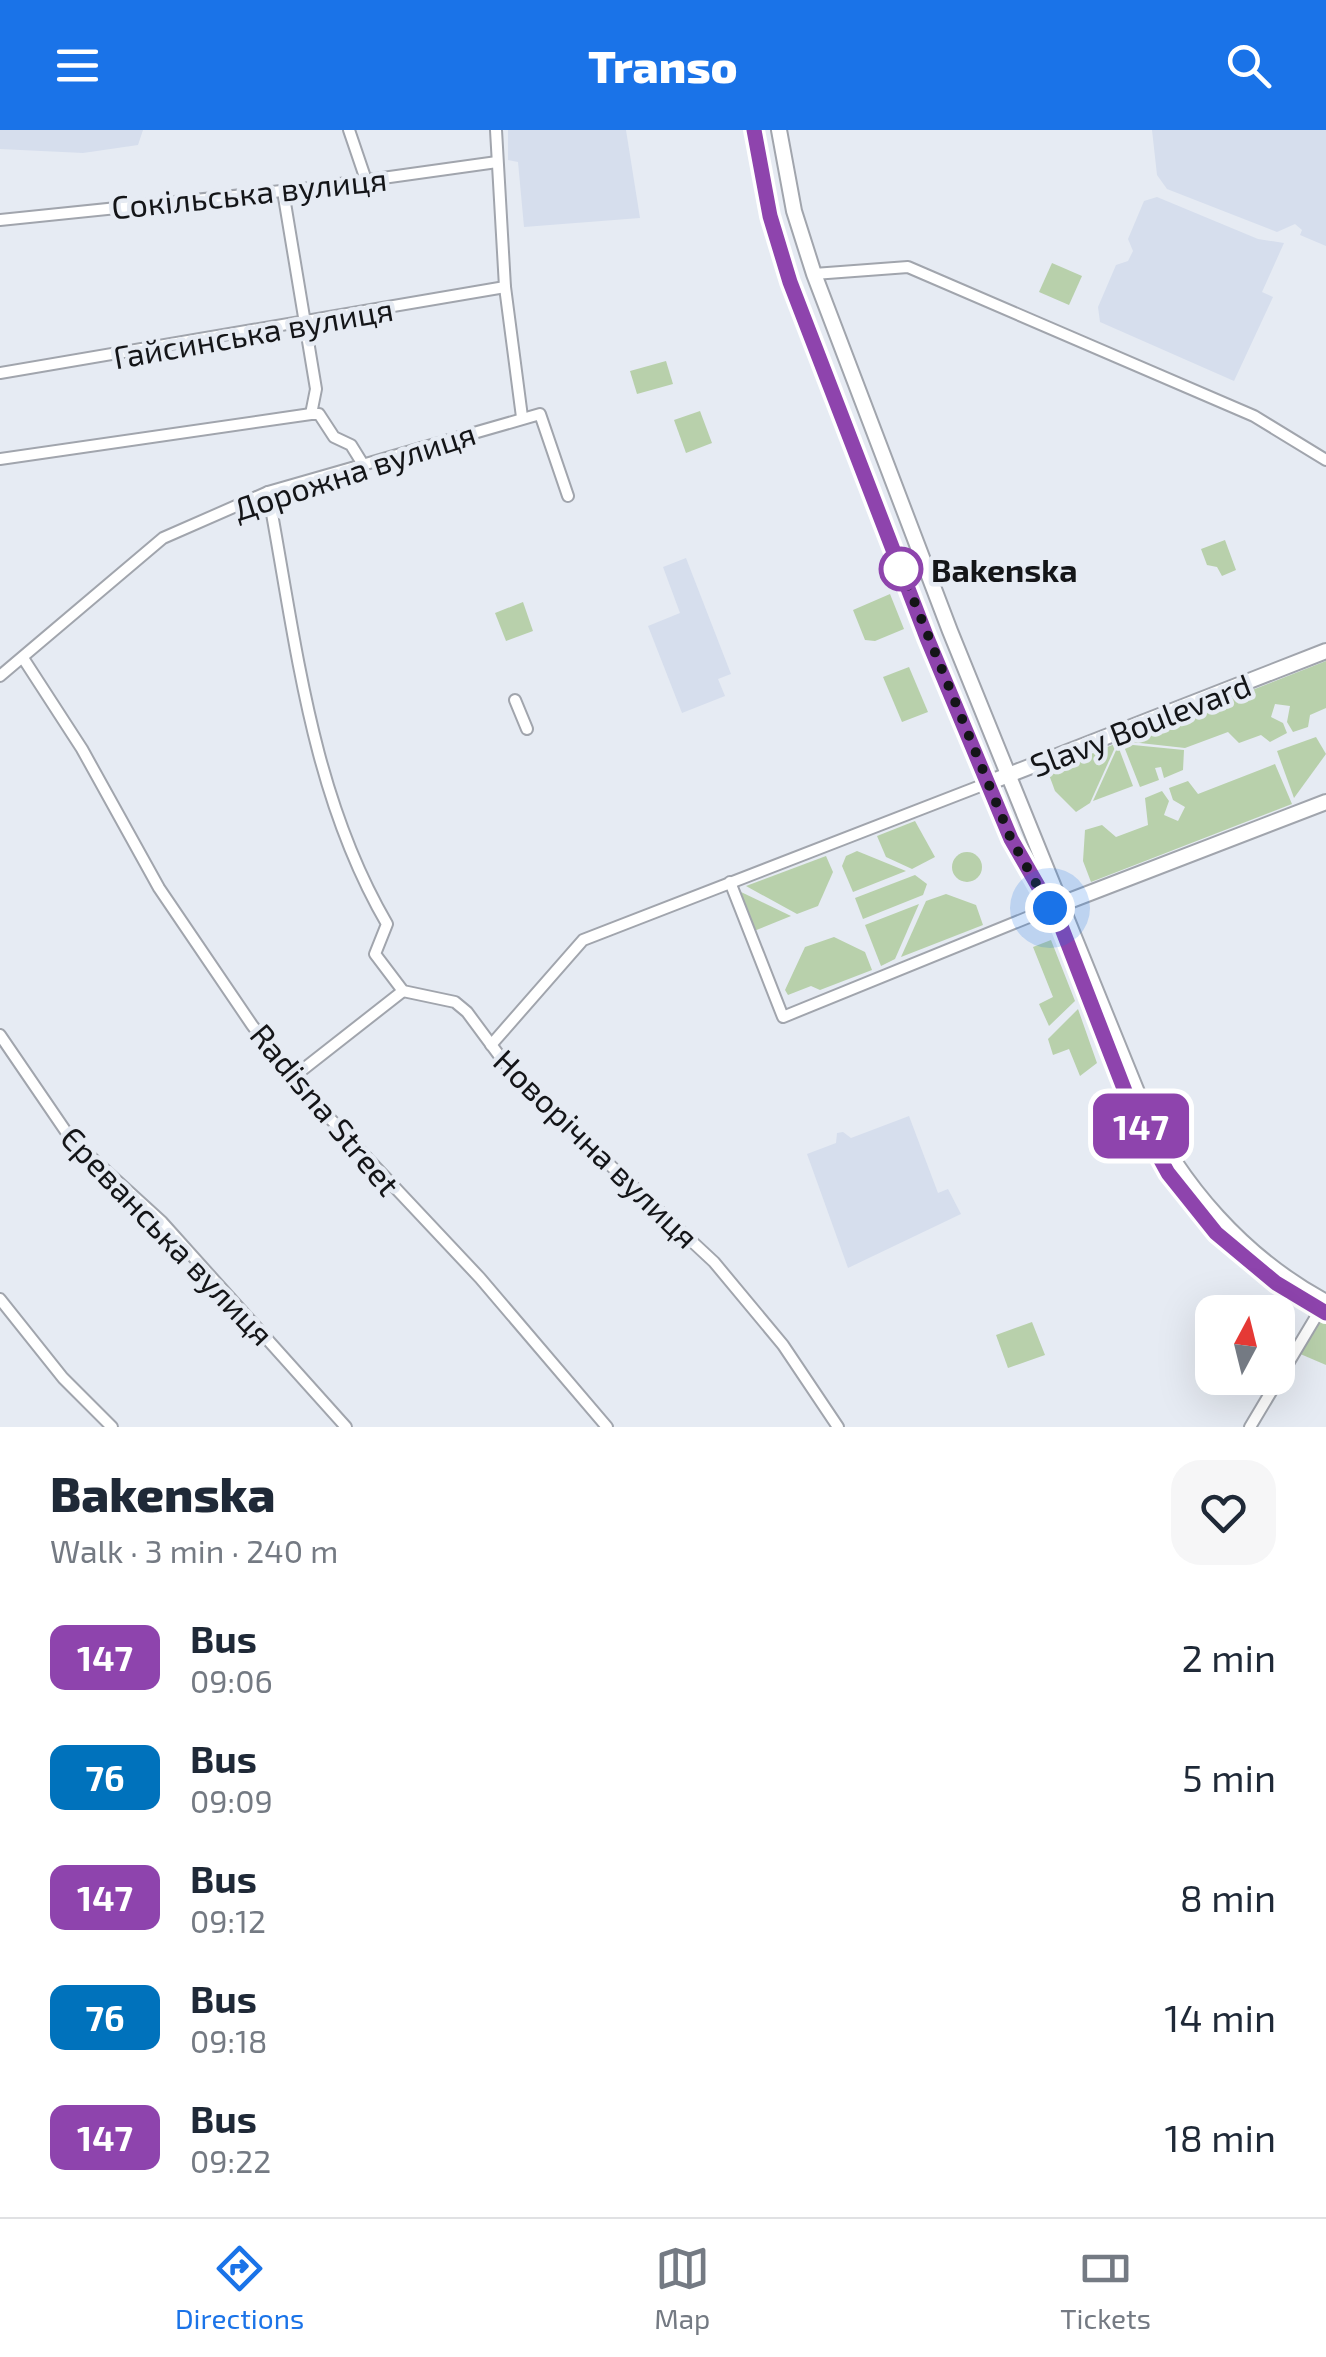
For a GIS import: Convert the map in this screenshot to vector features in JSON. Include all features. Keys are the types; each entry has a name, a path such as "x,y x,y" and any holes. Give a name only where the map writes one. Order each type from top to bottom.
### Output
{"main road":[{"path":"754,130 770,216 790,282 1011,839 1057,906"},
{"path":"779,130 794,211 814,274 1009,775 1130,1104 1168,1173 1216,1233 1276,1283 1324,1308"},
{"name":"Slavy Boulevard","path":"988,783 1326,652"},
{"path":"1057,906 1326,802"}],"street":[{"path":"349,130 366,180"},
{"path":"496,130 505,287 522,416 540,414 568,496"},
{"name":"Сокільська вулиця","path":"0,220 283,191 497,162"},
{"path":"283,191 316,388 311,414"},
{"path":"814,274 908,268 1254,416 1326,460"},
{"name":"Гайсинська вулиця","path":"0,373 306,325 505,287"},
{"path":"0,459 318,414 334,437 350,445 364,466"},
{"name":"Дорожна вулиця","path":"0,676 163,538 268,492 522,416"},
{"path":"268,492 323,778 358,873 388,924 374,954 403,991 292,1078"},
{"name":"Radisna Street","path":"23,658 82,748 159,888 292,1078 480,1278 607,1427"},
{"path":"515,700 526,729"},
{"name":"Slavy Boulevard","path":"491,1045 583,940 988,783"},
{"path":"730,882 782,1017 1057,906"},
{"name":"Новорічна вулиця","path":"403,991 455,1002 552,1111 714,1262 783,1345 838,1427"},
{"name":"Єреванська вулиця","path":"0,1035 71,1139 162,1222 346,1427"},
{"path":"0,1299 63,1378 112,1427"},
{"path":"1250,1427 1324,1308"}],"shaded area":[{"path":"0,130 143,130 138,145 83,153 0,149"},
{"path":"508,130 626,130 640,218 524,227 518,162 508,160"},
{"path":"1152,130 1326,130 1326,246 1300,235 1302,230 1295,224 1277,232 1167,189 1157,175"},
{"path":"1157,197 1258,239 1284,243 1262,292 1273,297 1234,381 1100,322 1098,307 1116,265 1128,261 1133,251 1128,239 1144,201"},
{"path":"686,558 731,674 718,679 725,696 682,713 648,626 680,613 663,567"},
{"path":"909,1116 938,1193 948,1189 961,1214 848,1268 807,1154 836,1143 837,1133 851,1138"}],"green space":[{"path":"1052,263 1082,276 1069,305 1039,292"},
{"path":"666,361 673,384 637,394 630,371"},
{"path":"700,411 712,443 686,453 674,420"},
{"path":"1225,540 1236,570 1222,576 1217,567 1207,565 1201,549"},
{"path":"890,594 904,629 875,641 865,640 853,610"},
{"path":"523,602 533,631 506,641 495,613"},
{"path":"1326,661 1326,708 1310,715 1308,727 1293,732 1287,722 1290,706 1275,704 1271,717 1283,723 1287,733 1270,742 1261,735 1239,743 1228,732 1185,748 1122,741"},
{"path":"909,667 928,712 902,722 883,677"},
{"path":"1316,737 1326,754 1294,798 1277,751"},
{"path":"1117,743 1090,803 1076,812 1055,791 1048,772"},
{"path":"1123,744 1184,750 1183,770 1164,778 1161,767 1155,768 1159,780 1140,787"},
{"path":"1118,746 1133,786 1093,801"},
{"path":"1275,764 1292,804 1091,882 1083,861 1085,830 1102,825 1116,837 1148,825 1145,798 1162,791 1169,801 1164,815 1178,821 1185,807 1173,800 1169,788 1188,781 1198,794"},
{"path":"915,821 935,857 912,869 886,857 877,836"},
{"path":"857,851 906,871 853,892 842,866 846,856"},
{"path":"967,852 978,856 982,867 978,878 967,882 956,878 952,867 956,856"},
{"path":"826,856 833,872 818,906 797,914 746,886"},
{"path":"915,875 927,884 923,895 863,919 855,898"},
{"path":"741,892 791,916 754,931"},
{"path":"946,894 976,905 983,925 901,957 926,901"},
{"path":"919,904 895,959 881,966 865,925"},
{"path":"834,937 865,952 872,970 820,990 811,986 788,995 785,990 805,947"},
{"path":"1051,940 1075,1001 1049,1026 1039,1004 1053,997 1033,947"},
{"path":"1078,1009 1097,1063 1080,1076 1069,1049 1053,1055 1048,1039"},
{"path":"1317,1320 1326,1323 1326,1365 1298,1353"},
{"path":"1032,1322 1045,1355 1008,1368 996,1335"}],"bus line":[{"name":"147","path":"754,130 770,216 790,282 927,638 1011,839 1061,926 1130,1104 1168,1173 1216,1233 1276,1283 1326,1313"}],"place":[{"name":"Bakenska","path":"901,569"}],"route":[{"path":"901,569 1011,839 1050,908"}]}
